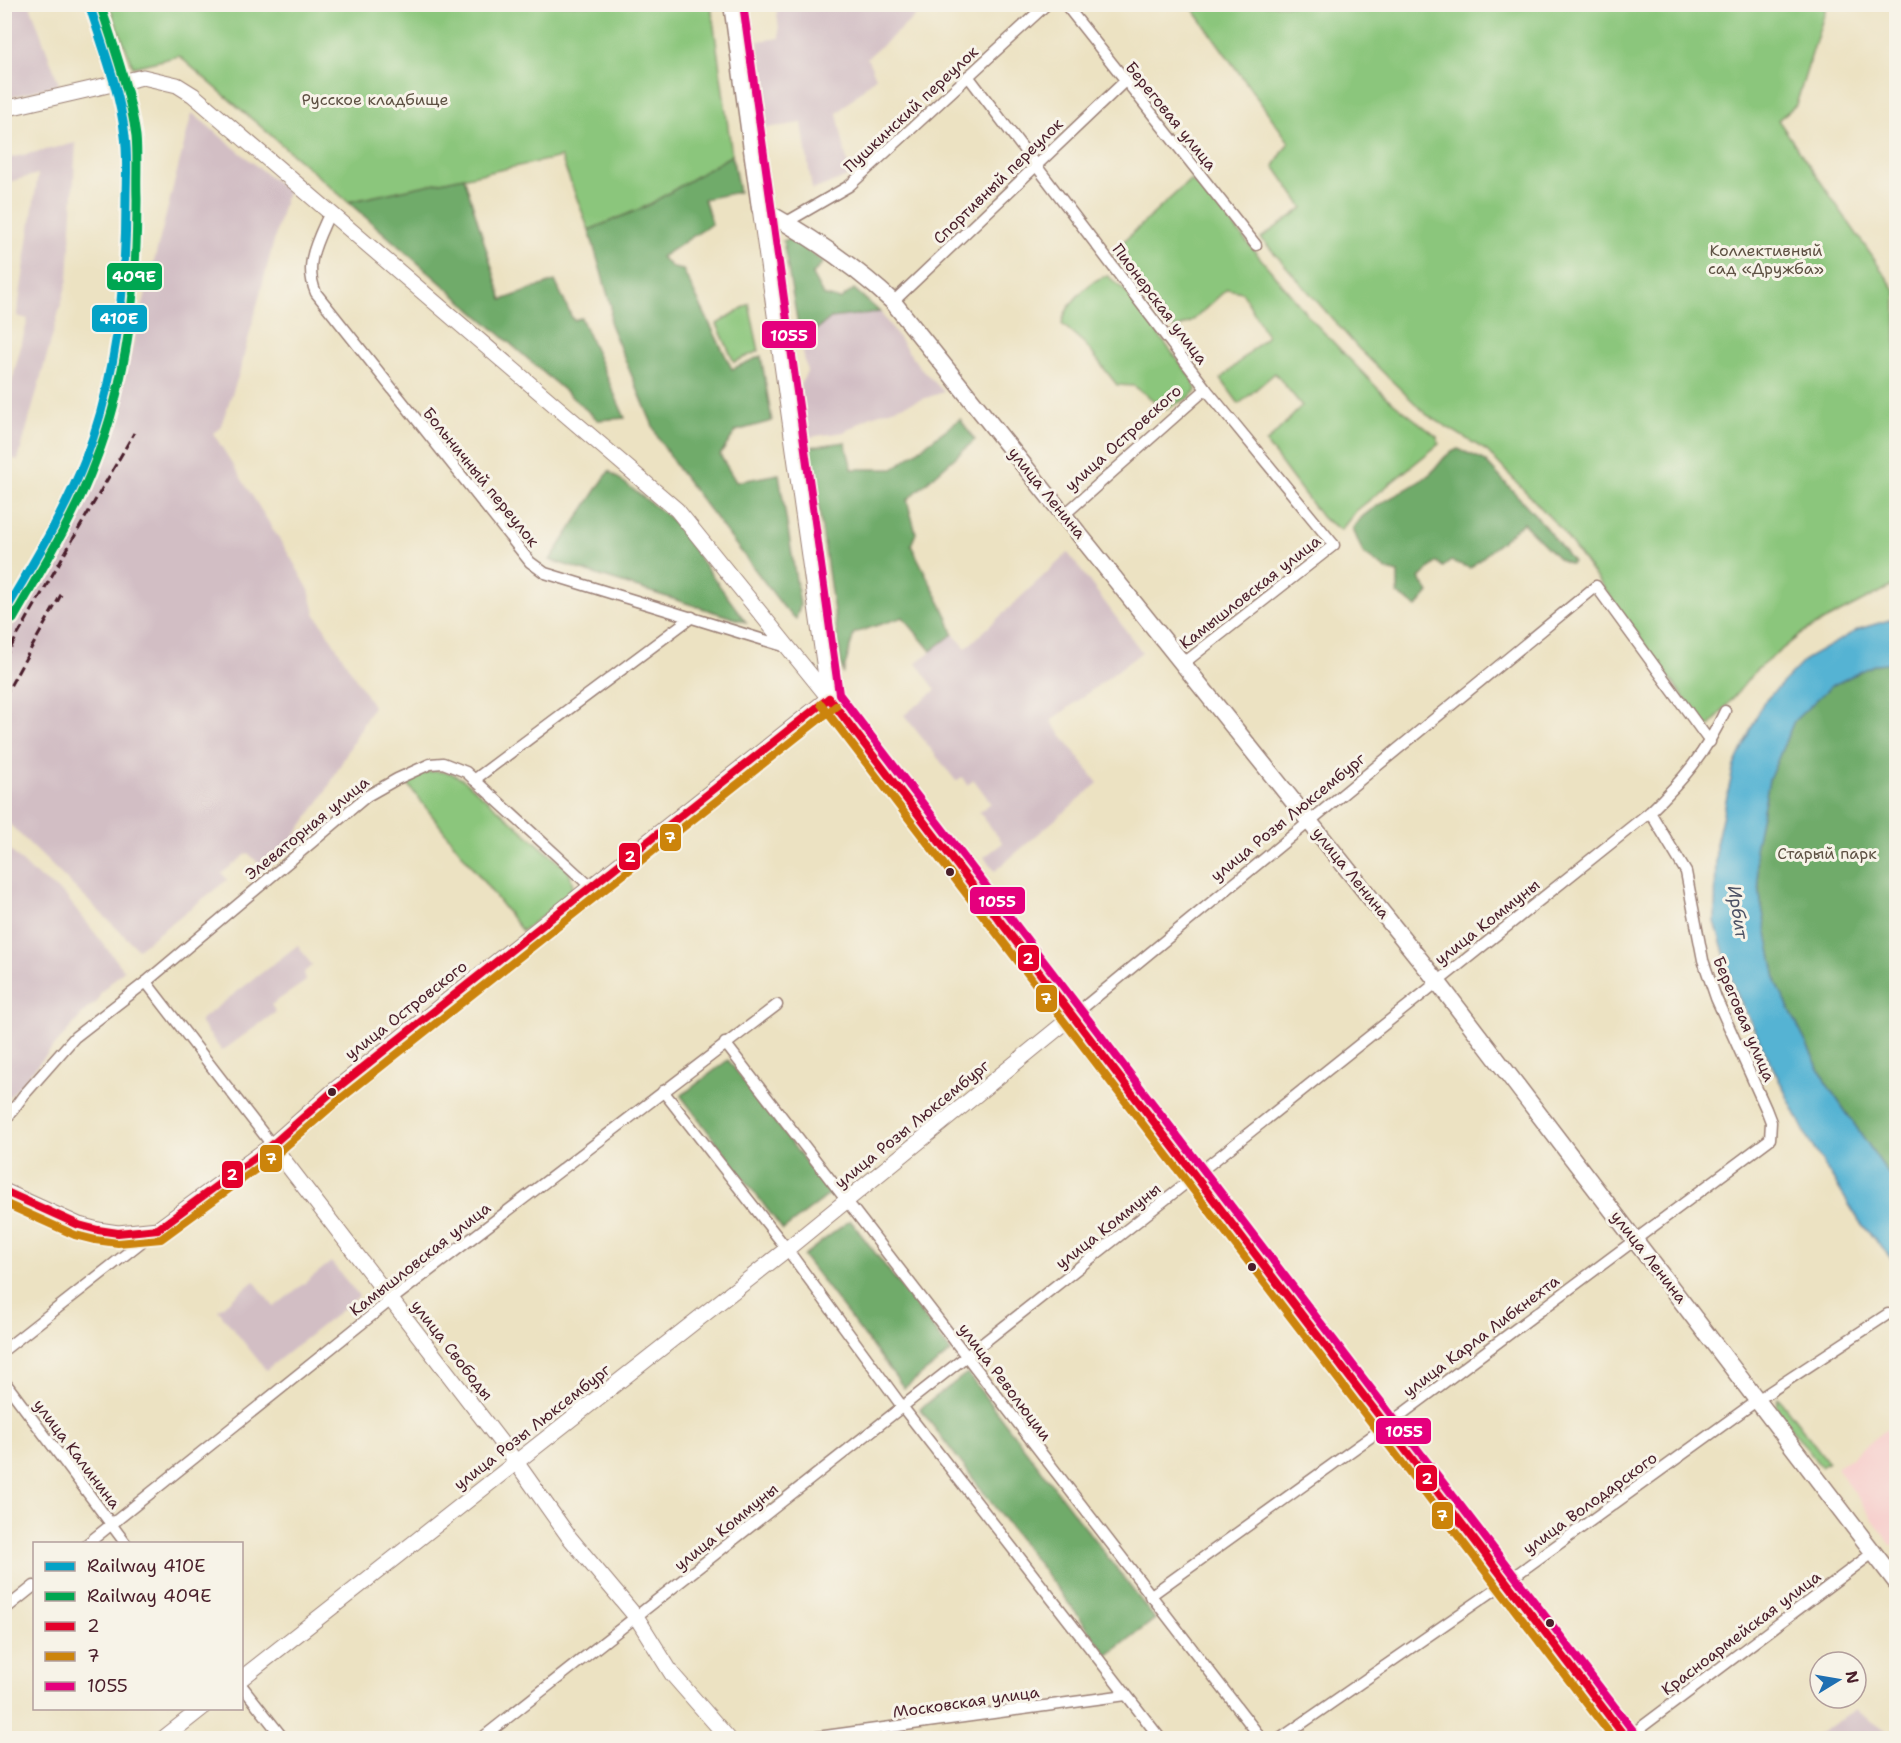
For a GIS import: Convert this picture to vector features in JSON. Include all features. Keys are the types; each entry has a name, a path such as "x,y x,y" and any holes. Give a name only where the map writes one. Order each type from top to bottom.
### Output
{"main road":[{"path":"732,4 760,208"},
{"name":"улица Ленина","path":"760,208 824,247 893,302 1437,981 1759,1399 1896,1582"}],"street":[{"name":"Пушкинский переулок","path":"785,223 849,186 1047,4"},
{"name":"Береговая улица","path":"1065,4 1124,82 1256,245"},
{"name":"Пионерская улица","path":"968,76 1206,389 1334,545"},
{"path":"4,109 87,88 143,77 177,85 193,95 654,488 697,533 829,698 1626,1738"},
{"name":"Спортивный переулок","path":"893,302 1124,82"},
{"path":"760,208 829,698"},
{"name":"Больничный переулок","path":"330,212 310,259 311,282 316,293 530,562 545,573 788,647"},
{"name":"улица Островского","path":"1064,515 1206,389"},
{"name":"Камышловская улица","path":"1184,663 1334,545"},
{"name":"улица Розы Люксембург","path":"243,1677 787,1249 1596,586 1710,742"},
{"path":"591,887 474,780 692,617"},
{"name":"улица Островского","path":"4,1350 158,1229 272,1145 332,1092 829,698"},
{"name":"улица Коммуны","path":"482,1738 1195,1176 1650,812 1686,777 1710,742 1725,711"},
{"name":"Элеваторная улица","path":"4,1122 23,1096 75,1038 146,982 367,796 397,778 430,764 455,766 474,780"},
{"name":"Береговая улица","path":"1650,812 1686,872 1702,960 1716,998 1771,1122 1770,1139"},
{"name":"улица Свободы","path":"146,982 516,1462 569,1537 637,1618 672,1674 728,1738"},
{"name":"Камышловская улица","path":"89,1542 391,1300 777,1005"},
{"name":"улица Революции","path":"725,1043 1261,1738"},
{"path":"663,1091 787,1249 902,1405 1160,1738"},
{"name":"улица Карла Либкнехта","path":"1150,1596 1386,1426 1770,1139"},
{"path":"4,1191 79,1225 98,1230 118,1233 158,1229"},
{"name":"улица Володарского","path":"1281,1738 1506,1582 1759,1399 1888,1314"},
{"name":"улица Калинина","path":"4,1381 124,1542"},
{"name":"Красноармейская улица","path":"1626,1738 1874,1552"},
{"path":"4,1610 33,1587"},
{"path":"243,1687 283,1738"},
{"name":"Московская улица","path":"810,1738 1126,1695"},
{"path":"164,1738 199,1710"}],"shaded area":[{"path":"5,4 30,5 59,84 5,99"},
{"path":"776,5 923,5 924,9 867,58 876,77 837,113 850,176 812,190 802,123 766,128 758,41 780,38"},
{"path":"192,113 287,191 239,374 220,428 213,433 291,558 309,590 315,613 373,706 325,793 280,857 265,870 248,853 222,873 227,880 138,949 5,820 5,641 26,593 91,484 111,430"},
{"path":"76,143 68,279 18,460 5,457 5,408 28,319 17,316 38,174 5,183 5,159"},
{"path":"880,312 918,365 944,392 871,416 844,432 809,437 800,385 807,372 801,342 831,318"},
{"path":"1068,553 1142,652 1051,721 1098,783 995,871 984,857 1003,843 979,812 991,803 974,780 967,785 962,777 956,781 904,715 936,690 916,663 953,634 966,648"},
{"path":"5,845 32,872 65,895 124,970 101,992 97,1002 87,1009 5,1102"},
{"path":"298,945 312,966 304,972 306,981 271,1005 276,1012 222,1051 199,1021"},
{"path":"331,1262 359,1296 266,1370 218,1310 254,1281 274,1307"},
{"path":"1896,1422 1896,1545 1891,1545 1837,1468"},
{"path":"1856,1710 1893,1736 1896,1735 1896,1738 1812,1738"}],"green space":[{"name":"Русское кладбище","path":"109,5 711,5 732,155 647,206 589,230 561,157 348,202 179,56 133,67"},
{"name":"Коллективный сад «Дружба»","path":"1190,5 1827,5 1796,105 1778,120 1896,291 1896,584 1805,631 1756,670 1710,726 1704,725 1559,527 1487,451 1427,415 1358,348 1261,238 1303,208 1274,166 1289,142"},
{"path":"732,155 739,192 704,199 712,224 661,257 673,268 683,270 732,369 761,356 772,421 736,431 720,455 736,482 779,474 800,605 796,619 785,609 678,469 658,438 610,324 611,306 589,230 647,206"},
{"path":"464,177 502,300 555,281 573,320 581,318 625,418 598,420 348,202"},
{"path":"1190,180 1203,189 1310,318 1386,397 1437,437 1439,444 1356,511 1341,530 1322,518 1266,443 1302,406 1275,373 1239,404 1221,379 1267,336 1242,292 1227,289 1191,322 1175,329 1112,252"},
{"path":"791,238 823,262 812,275 823,295 840,300 854,289 880,312 831,318 801,342 783,241"},
{"path":"1108,276 1126,292 1193,380 1196,390 1189,398 1165,409 1134,386 1117,385 1085,344 1062,324 1079,294 1094,282"},
{"path":"749,304 759,351 734,362 717,324"},
{"path":"960,419 975,440 907,500 916,533 911,545 947,616 953,634 931,651 903,617 854,633 843,674 810,447 845,442 852,469 893,469"},
{"path":"1458,449 1484,460 1538,518 1573,562 1571,564 1559,559 1523,523 1470,568 1451,561 1443,567 1437,562 1419,578 1429,593 1417,607 1398,594 1398,573 1387,570 1363,553 1353,529 1358,521 1376,506 1422,480 1445,457"},
{"path":"609,471 670,518 746,622 550,560"},
{"name":"Старый парк","path":"1896,662 1896,1185 1826,1083 1777,984 1761,903 1755,848 1769,780 1794,721 1831,686 1876,664"},
{"path":"436,771 451,773 464,780 569,871 573,886 566,898 522,931 406,782 422,773"},
{"path":"728,1060 830,1194 783,1230 681,1096"},
{"path":"850,1220 951,1352 904,1388 803,1256"},
{"path":"967,1373 1155,1619 1108,1655 920,1409"},
{"path":"1778,1397 1828,1462 1821,1467 1778,1411 1776,1405"}],"water":[{"name":"Ирбит","path":"1896,618 1896,662 1876,664 1831,686 1794,721 1769,780 1755,849 1761,903 1777,984 1826,1083 1896,1185 1896,1264 1860,1222 1809,1141 1735,990 1715,922 1716,844 1734,766 1763,703 1806,659 1859,629"}],"railway":[{"path":"4,659 134,433"},
{"path":"4,697 62,593"},
{"path":"4,921 8,920"}],"rail line":[{"name":"410E","path":"4,613 58,519 77,480 105,397 118,332 126,233 126,144 115,86 89,4"},
{"name":"409E","path":"13,619 87,483 106,431 123,366 128,333 137,232 136,136 126,86 100,4"}],"transit line":[{"name":"1055","path":"743,4 839,694 1634,1732"},
{"name":"2","path":"829,698 1626,1738"},
{"name":"2","path":"4,1191 79,1225 98,1230 118,1233 158,1229 272,1145 332,1092 829,698"},
{"name":"7","path":"821,704 1613,1738"},
{"name":"7","path":"4,1203 75,1235 95,1240 118,1243 161,1239 278,1153 339,1100 836,706"}]}
